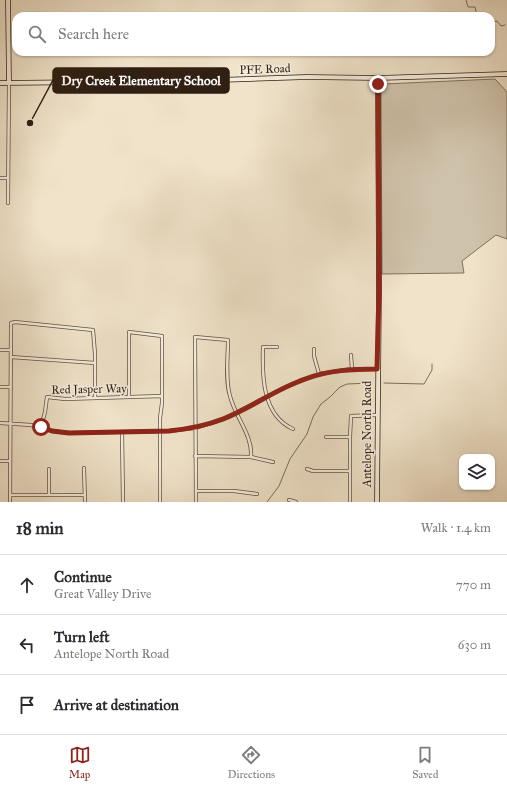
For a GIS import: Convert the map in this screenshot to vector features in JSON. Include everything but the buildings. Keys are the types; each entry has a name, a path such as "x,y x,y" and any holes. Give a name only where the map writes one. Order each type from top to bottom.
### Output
{"main road":[{"path":"8,0 9,83"},
{"name":"PFE Road","path":"0,84 189,81 307,77 378,78 507,74"},
{"name":"Antelope North Road","path":"377,502 377,369 379,290 378,78"}],"street":[{"path":"8,203 9,83"},
{"path":"0,178 8,178"},
{"path":"10,502 11,323 48,324 94,330 95,397"},
{"path":"129,397 129,332 162,336 160,502"},
{"path":"196,502 195,337 228,340 229,390 236,412 250,441 252,451 251,457"},
{"path":"277,347 262,346 263,378 267,397 279,420 286,426 293,428"},
{"path":"314,349 314,356 319,374"},
{"path":"0,350 10,350"},
{"path":"351,355 352,369"},
{"path":"11,357 95,364"},
{"path":"0,423 31,425 52,431 69,433 183,430 219,421 295,383 319,374 352,369 377,369"},
{"path":"0,387 11,387"},
{"name":"Red Jasper Way","path":"41,427 46,412 47,397 65,399 162,396"},
{"path":"350,502 351,416 377,415"},
{"path":"122,432 123,502"},
{"path":"326,437 350,437"},
{"path":"195,456 251,457 273,462"},
{"path":"0,461 10,461"},
{"path":"84,468 85,502"},
{"path":"49,469 49,494"},
{"path":"307,469 314,471 350,471"},
{"path":"196,491 234,490 257,494"},
{"path":"10,495 85,495"},
{"path":"289,500 296,502"}],"shaded area":[{"path":"495,79 507,92 507,239 496,235 462,261 464,273 382,274 381,91 384,84"}],"waterway":[{"path":"466,0 468,7 475,7 476,12"},
{"path":"495,22 497,21 501,26 505,25"},
{"path":"384,383 424,384 432,370 432,364"},
{"path":"267,502 279,486 290,459 307,434 313,417 321,404 340,387 347,384 372,383"}],"place":[{"name":"Dry Creek Elementary School","path":"30,123"}],"route":[{"path":"41,427 52,431 69,433 183,430 203,426 224,419 284,388 319,374 352,369 377,369 379,290 378,84"}]}
